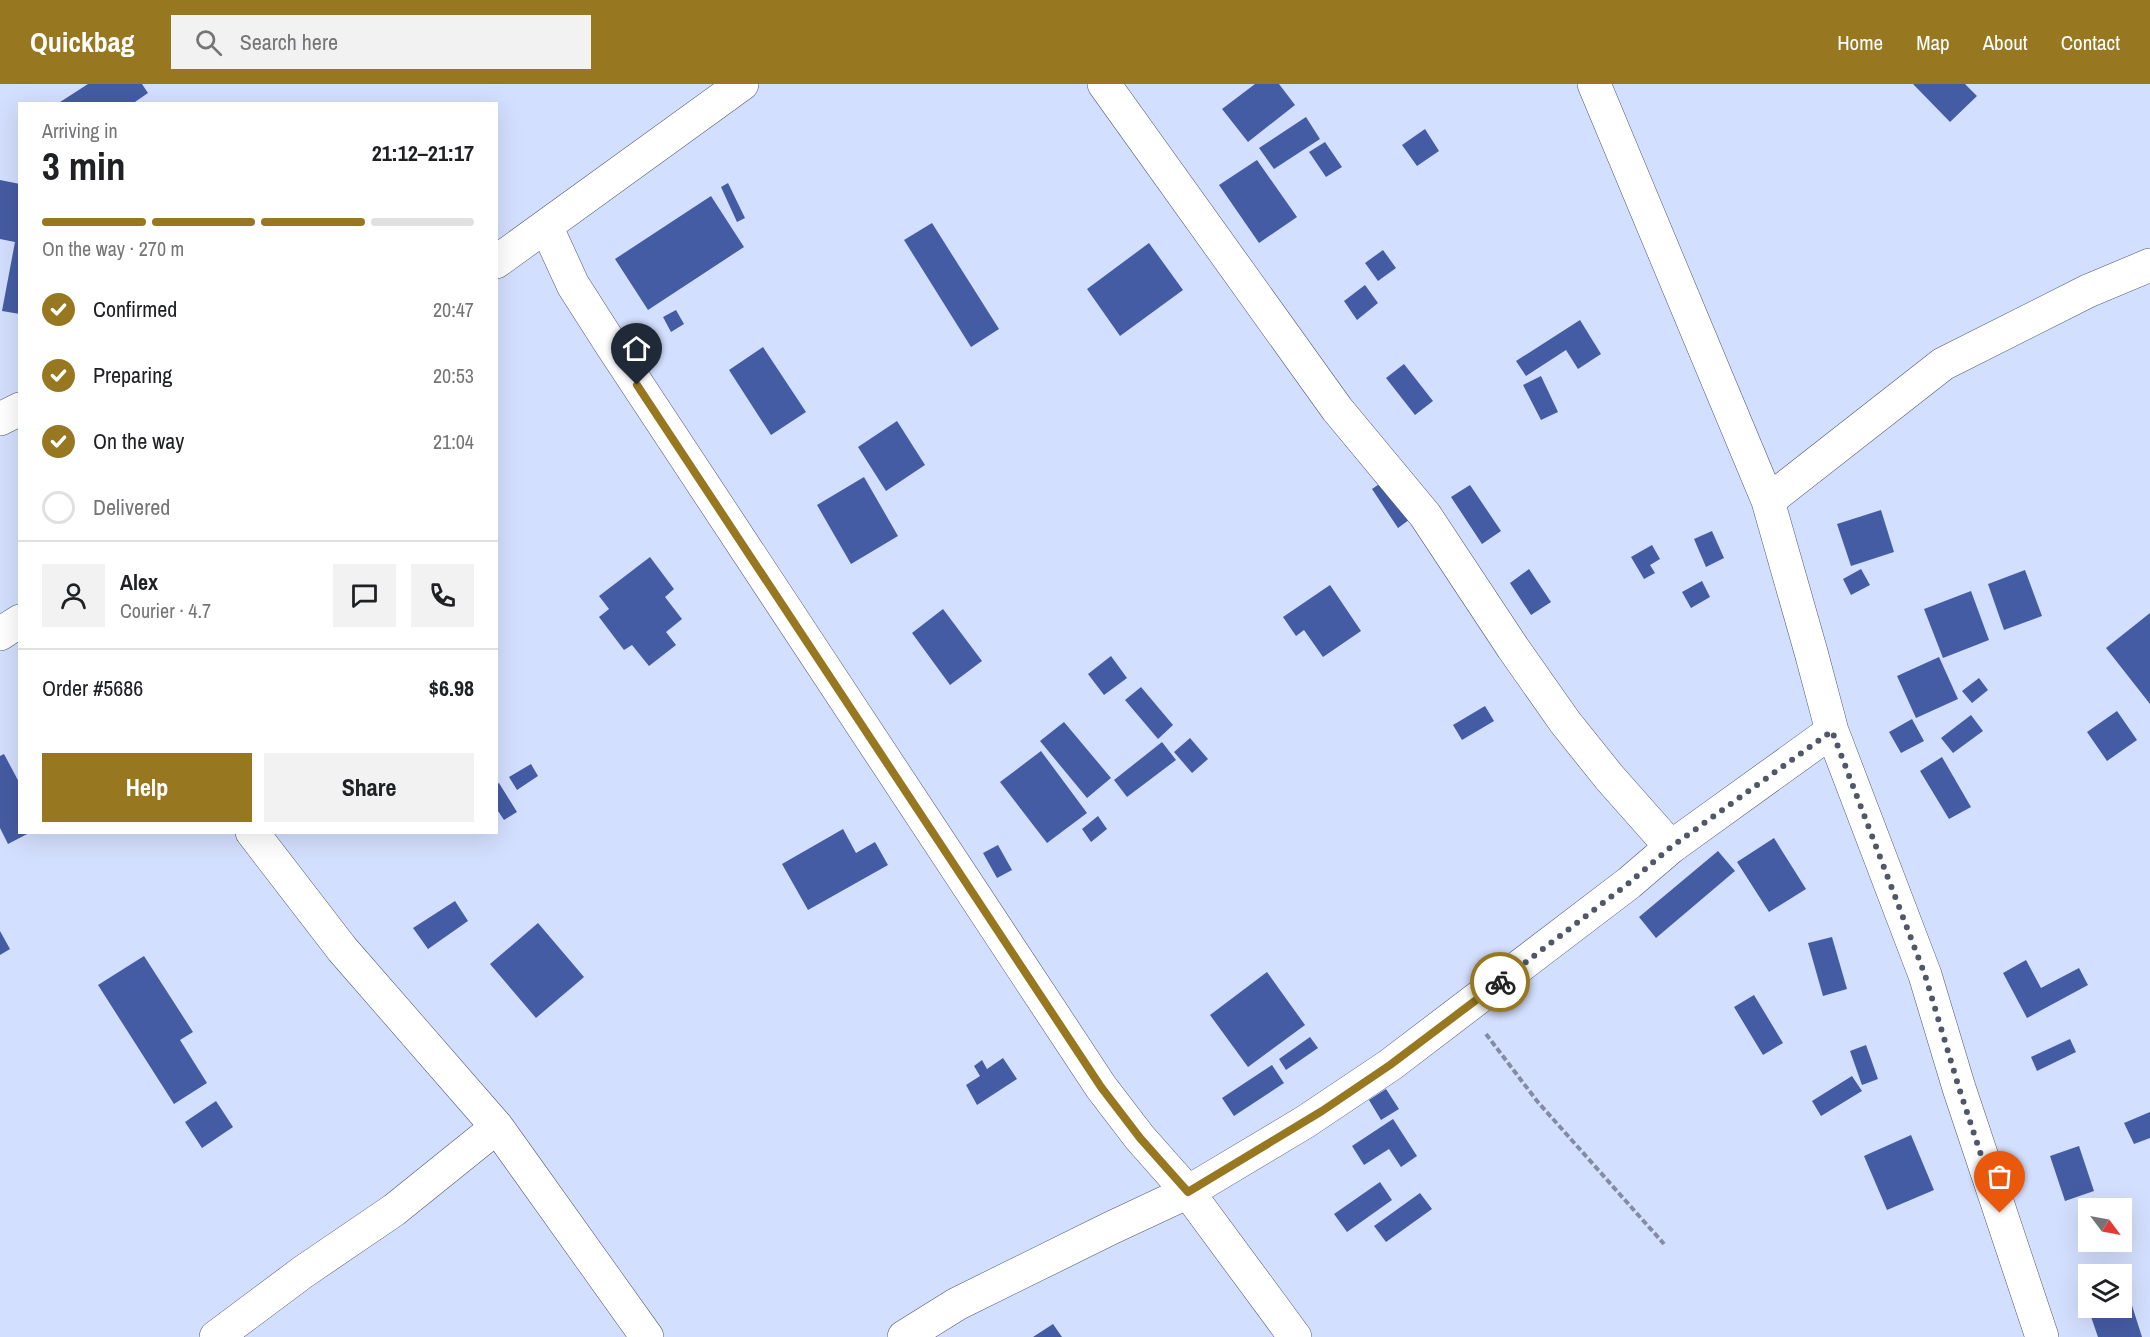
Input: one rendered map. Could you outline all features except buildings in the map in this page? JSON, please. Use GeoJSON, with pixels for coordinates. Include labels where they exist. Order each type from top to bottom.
{"type":"FeatureCollection","features":[{"type":"Feature","properties":{"kind":"street"},"geometry":{"type":"LineString","coordinates":[[498,261],[742,84]]}},
{"type":"Feature","properties":{"kind":"street"},"geometry":{"type":"LineString","coordinates":[[1104,84],[1337,409],[1425,515],[1565,722],[1609,777],[1671,847]]}},
{"type":"Feature","properties":{"kind":"street"},"geometry":{"type":"LineString","coordinates":[[1594,84],[1768,501],[1832,731],[1925,975],[1959,1088],[2042,1337]]}},
{"type":"Feature","properties":{"kind":"street"},"geometry":{"type":"LineString","coordinates":[[546,226],[573,285],[612,346],[1101,1087],[1140,1138],[1188,1192],[1295,1337]]}},
{"type":"Feature","properties":{"kind":"street"},"geometry":{"type":"LineString","coordinates":[[1768,501],[1943,364],[2088,291],[2150,266]]}},
{"type":"Feature","properties":{"kind":"street"},"geometry":{"type":"LineString","coordinates":[[0,419],[18,410]]}},
{"type":"Feature","properties":{"kind":"street"},"geometry":{"type":"LineString","coordinates":[[0,634],[18,622]]}},
{"type":"Feature","properties":{"kind":"street"},"geometry":{"type":"LineString","coordinates":[[904,1337],[957,1304],[1188,1192],[1305,1122],[1390,1065],[1629,883],[1671,847],[1832,731]]}},
{"type":"Feature","properties":{"kind":"street"},"geometry":{"type":"LineString","coordinates":[[254,834],[342,949],[497,1128],[647,1337]]}},
{"type":"Feature","properties":{"kind":"street"},"geometry":{"type":"LineString","coordinates":[[216,1337],[303,1272],[393,1210],[497,1128]]}},
{"type":"Feature","properties":{"kind":"path"},"geometry":{"type":"LineString","coordinates":[[1465,1008],[1537,1101],[1664,1244]]}},
{"type":"Feature","properties":{"kind":"way so far"},"geometry":{"type":"LineString","coordinates":[[1500,982],[1629,883],[1671,847],[1832,731],[1925,975],[2000,1213]]}},
{"type":"Feature","properties":{"kind":"route"},"geometry":{"type":"LineString","coordinates":[[637,385],[1101,1087],[1140,1138],[1188,1192],[1322,1111],[1390,1065],[1500,982]]}}]}
